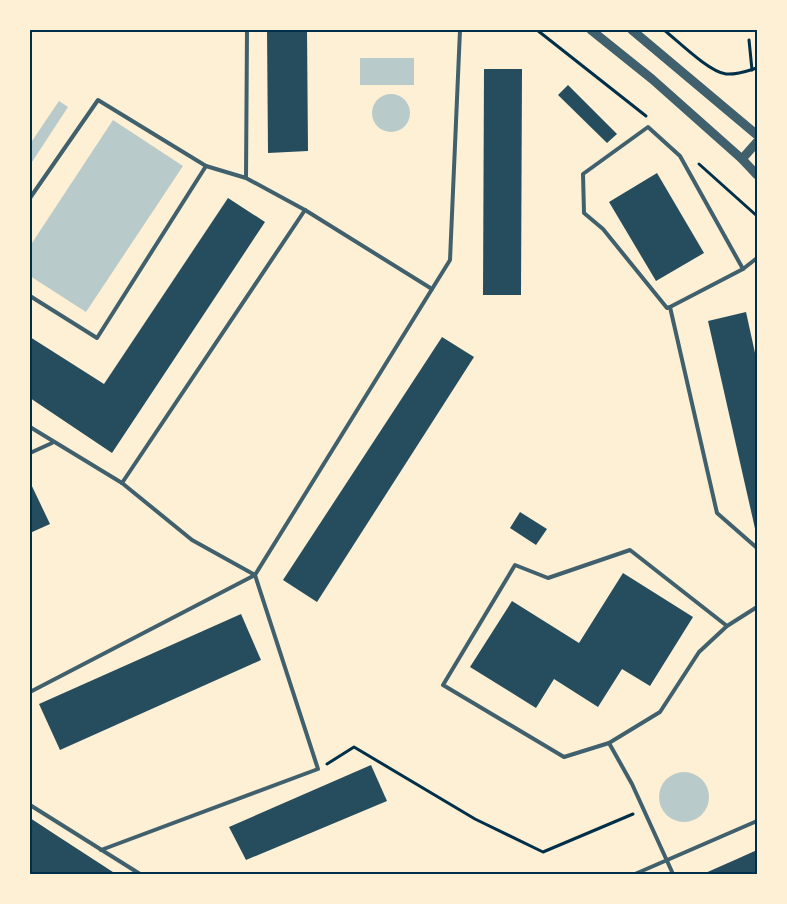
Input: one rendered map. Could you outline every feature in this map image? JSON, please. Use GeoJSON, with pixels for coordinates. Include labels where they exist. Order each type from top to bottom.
{"type":"FeatureCollection","features":[{"type":"Feature","properties":{"kind":"street"},"geometry":{"type":"LineString","coordinates":[[591,30],[652,79],[742,159],[757,175]]}},
{"type":"Feature","properties":{"kind":"street"},"geometry":{"type":"LineString","coordinates":[[632,30],[757,135]]}},
{"type":"Feature","properties":{"kind":"street"},"geometry":{"type":"LineString","coordinates":[[742,159],[757,142]]}},
{"type":"Feature","properties":{"kind":"lane"},"geometry":{"type":"LineString","coordinates":[[246,178],[247,30]]}},
{"type":"Feature","properties":{"kind":"lane"},"geometry":{"type":"LineString","coordinates":[[30,692],[255,575],[450,260],[460,30]]}},
{"type":"Feature","properties":{"kind":"lane"},"geometry":{"type":"LineString","coordinates":[[30,198],[98,100],[206,166],[246,178],[305,210],[432,289]]}},
{"type":"Feature","properties":{"kind":"lane"},"geometry":{"type":"LineString","coordinates":[[743,269],[680,156],[648,127],[583,174],[584,213],[603,229],[666,308],[743,269],[757,258]]}},
{"type":"Feature","properties":{"kind":"lane"},"geometry":{"type":"LineString","coordinates":[[30,296],[97,338],[206,166]]}},
{"type":"Feature","properties":{"kind":"lane"},"geometry":{"type":"LineString","coordinates":[[122,483],[305,210]]}},
{"type":"Feature","properties":{"kind":"lane"},"geometry":{"type":"LineString","coordinates":[[670,307],[717,513],[757,548]]}},
{"type":"Feature","properties":{"kind":"lane"},"geometry":{"type":"LineString","coordinates":[[30,427],[52,443],[122,483],[192,540],[255,575],[318,769],[101,850]]}},
{"type":"Feature","properties":{"kind":"lane"},"geometry":{"type":"LineString","coordinates":[[30,452],[52,443]]}},
{"type":"Feature","properties":{"kind":"lane"},"geometry":{"type":"LineString","coordinates":[[726,626],[630,550],[548,578],[515,565],[443,685],[564,757],[609,743],[660,712],[699,652],[726,626],[757,607]]}},
{"type":"Feature","properties":{"kind":"lane"},"geometry":{"type":"LineString","coordinates":[[609,743],[632,784],[642,810],[673,874]]}},
{"type":"Feature","properties":{"kind":"lane"},"geometry":{"type":"LineString","coordinates":[[30,805],[140,874]]}},
{"type":"Feature","properties":{"kind":"lane"},"geometry":{"type":"LineString","coordinates":[[635,874],[757,821]]}},
{"type":"Feature","properties":{"kind":"path"},"geometry":{"type":"LineString","coordinates":[[536,30],[631,102]]}},
{"type":"Feature","properties":{"kind":"path"},"geometry":{"type":"LineString","coordinates":[[664,30],[706,64],[724,74],[737,74],[757,68]]}},
{"type":"Feature","properties":{"kind":"path"},"geometry":{"type":"LineString","coordinates":[[747,30],[752,70]]}},
{"type":"Feature","properties":{"kind":"path"},"geometry":{"type":"LineString","coordinates":[[318,769],[354,747],[475,819],[543,852],[642,810]]}},
{"type":"Feature","properties":{"kind":"shaded area"},"geometry":{"type":"Polygon","coordinates":[[[360,58],[414,58],[414,85],[360,85],[360,58]]]}},
{"type":"Feature","properties":{"kind":"shaded area"},"geometry":{"type":"Polygon","coordinates":[[[391,94],[405,99],[410,113],[405,127],[391,132],[377,127],[372,113],[377,99],[391,94]]]}},
{"type":"Feature","properties":{"kind":"shaded area"},"geometry":{"type":"Polygon","coordinates":[[[59,101],[68,107],[30,165],[30,144],[59,101]]]}},
{"type":"Feature","properties":{"kind":"shaded area"},"geometry":{"type":"Polygon","coordinates":[[[113,120],[183,166],[86,312],[30,276],[30,246],[113,120]]]}},
{"type":"Feature","properties":{"kind":"shaded area"},"geometry":{"type":"Polygon","coordinates":[[[679,772],[689,772],[702,779],[709,792],[709,802],[702,815],[689,822],[679,822],[670,818],[663,811],[659,802],[659,792],[663,783],[670,776],[679,772]]]}},
{"type":"Feature","properties":{"kind":"building"},"geometry":{"type":"Polygon","coordinates":[[[267,30],[307,30],[308,151],[268,153],[267,30]]]}},
{"type":"Feature","properties":{"kind":"building"},"geometry":{"type":"Polygon","coordinates":[[[484,69],[522,69],[521,295],[483,295],[484,69]]]}},
{"type":"Feature","properties":{"kind":"building"},"geometry":{"type":"Polygon","coordinates":[[[568,85],[617,134],[607,143],[558,95],[568,85]]]}},
{"type":"Feature","properties":{"kind":"building"},"geometry":{"type":"Polygon","coordinates":[[[657,173],[704,253],[656,281],[609,202],[657,173]]]}},
{"type":"Feature","properties":{"kind":"building"},"geometry":{"type":"Polygon","coordinates":[[[228,198],[265,222],[112,453],[30,398],[30,337],[104,384],[228,198]]]}},
{"type":"Feature","properties":{"kind":"building"},"geometry":{"type":"Polygon","coordinates":[[[746,312],[757,362],[756,533],[708,321],[746,312]]]}},
{"type":"Feature","properties":{"kind":"building"},"geometry":{"type":"Polygon","coordinates":[[[442,337],[474,357],[317,602],[283,580],[442,337]]]}},
{"type":"Feature","properties":{"kind":"building"},"geometry":{"type":"Polygon","coordinates":[[[30,482],[50,524],[30,533],[30,482]]]}},
{"type":"Feature","properties":{"kind":"building"},"geometry":{"type":"Polygon","coordinates":[[[520,512],[547,529],[536,545],[510,528],[520,512]]]}},
{"type":"Feature","properties":{"kind":"building"},"geometry":{"type":"Polygon","coordinates":[[[623,573],[693,617],[650,686],[622,669],[598,707],[554,679],[536,708],[470,667],[512,601],[579,643],[623,573]]]}},
{"type":"Feature","properties":{"kind":"building"},"geometry":{"type":"Polygon","coordinates":[[[241,614],[261,660],[60,750],[39,704],[241,614]]]}},
{"type":"Feature","properties":{"kind":"building"},"geometry":{"type":"Polygon","coordinates":[[[371,765],[387,801],[246,860],[229,827],[371,765]]]}},
{"type":"Feature","properties":{"kind":"building"},"geometry":{"type":"Polygon","coordinates":[[[30,818],[116,874],[33,874],[30,872],[30,818]]]}},
{"type":"Feature","properties":{"kind":"building"},"geometry":{"type":"Polygon","coordinates":[[[757,850],[757,874],[703,874],[737,859],[757,850]]]}}]}
